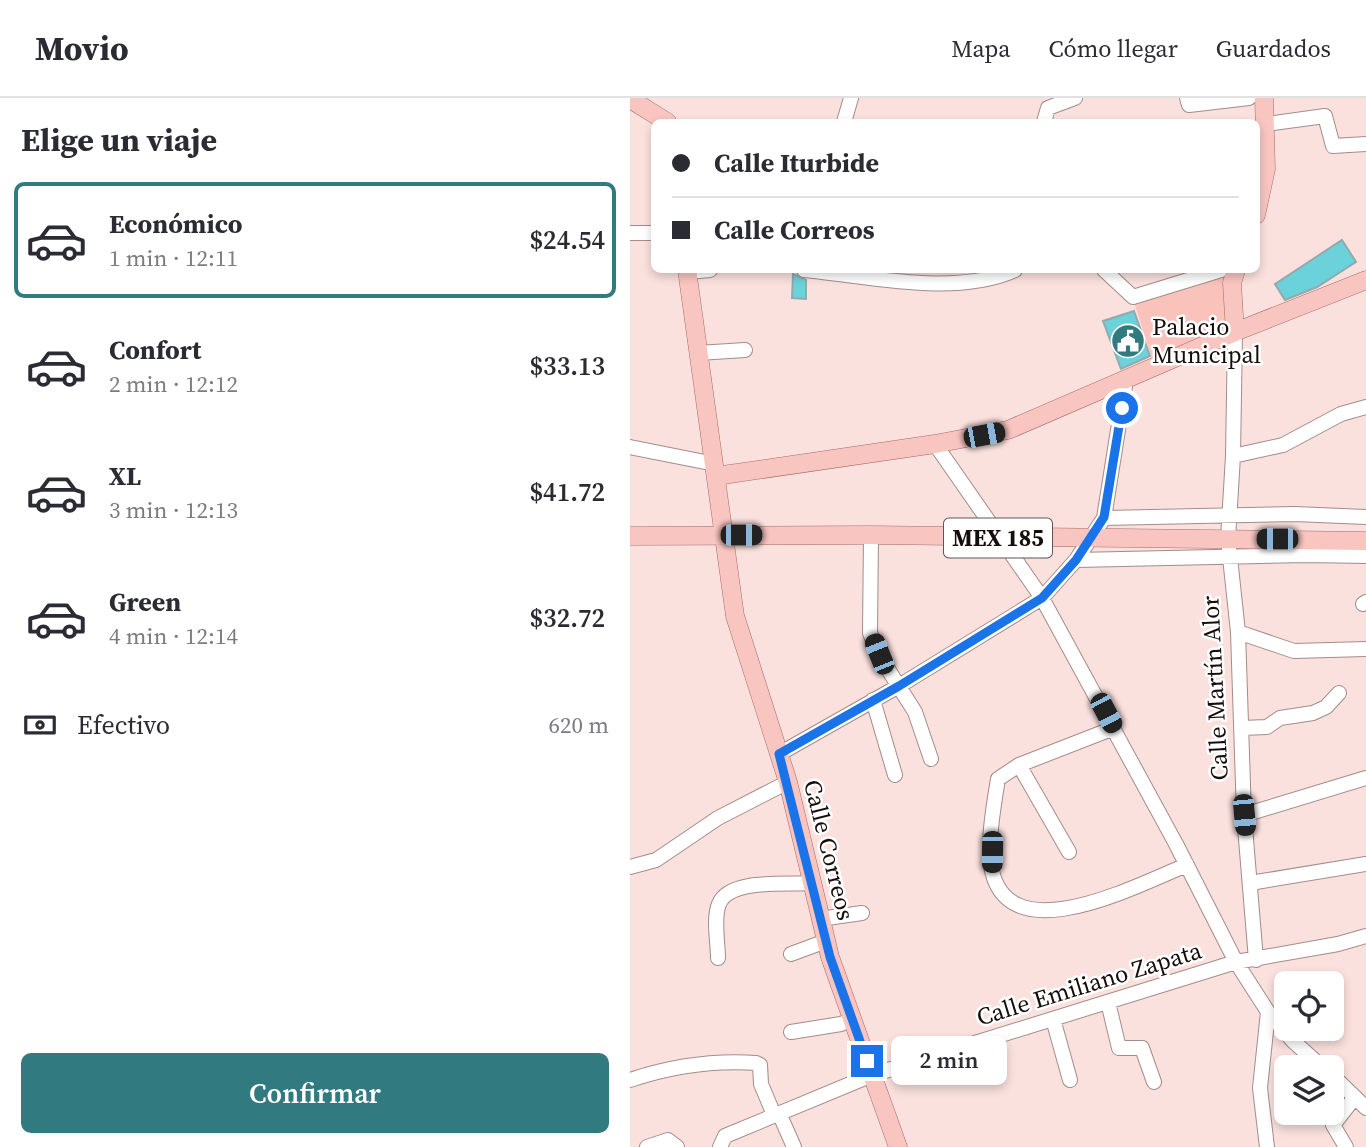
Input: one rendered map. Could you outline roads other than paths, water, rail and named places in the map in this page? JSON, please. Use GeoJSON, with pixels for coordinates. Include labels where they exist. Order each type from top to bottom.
{"type":"FeatureCollection","features":[{"type":"Feature","properties":{"kind":"main road"},"geometry":{"type":"LineString","coordinates":[[1260,197],[1266,169],[1264,98]]}},
{"type":"Feature","properties":{"kind":"main road"},"geometry":{"type":"LineString","coordinates":[[630,99],[662,119]]}},
{"type":"Feature","properties":{"kind":"main road","name":"Calle Correos"},"geometry":{"type":"LineString","coordinates":[[688,273],[735,616],[788,782],[826,940],[898,1147]]}},
{"type":"Feature","properties":{"kind":"main road"},"geometry":{"type":"LineString","coordinates":[[1235,273],[1232,283],[1235,332]]}},
{"type":"Feature","properties":{"kind":"main road"},"geometry":{"type":"LineString","coordinates":[[715,470],[935,444],[1008,430],[1235,332],[1366,280]]}},
{"type":"Feature","properties":{"kind":"main road","name":"MEX 185"},"geometry":{"type":"LineString","coordinates":[[630,536],[871,535],[1366,541]]}},
{"type":"Feature","properties":{"kind":"street"},"geometry":{"type":"LineString","coordinates":[[845,119],[851,98]]}},
{"type":"Feature","properties":{"kind":"street"},"geometry":{"type":"LineString","coordinates":[[1045,119],[1048,108],[1075,98]]}},
{"type":"Feature","properties":{"kind":"street"},"geometry":{"type":"LineString","coordinates":[[1188,98],[1189,105],[1249,98]]}},
{"type":"Feature","properties":{"kind":"street"},"geometry":{"type":"LineString","coordinates":[[1266,124],[1325,116],[1333,146],[1366,144]]}},
{"type":"Feature","properties":{"kind":"street"},"geometry":{"type":"LineString","coordinates":[[630,233],[651,233]]}},
{"type":"Feature","properties":{"kind":"street"},"geometry":{"type":"LineString","coordinates":[[833,273],[931,283],[979,282],[1006,273]]}},
{"type":"Feature","properties":{"kind":"street"},"geometry":{"type":"LineString","coordinates":[[1107,273],[1133,298],[1212,273]]}},
{"type":"Feature","properties":{"kind":"street","name":"Calle Martín Alor"},"geometry":{"type":"LineString","coordinates":[[1235,332],[1233,456],[1228,539],[1238,632],[1244,815],[1256,960]]}},
{"type":"Feature","properties":{"kind":"street"},"geometry":{"type":"LineString","coordinates":[[698,354],[746,350]]}},
{"type":"Feature","properties":{"kind":"street"},"geometry":{"type":"LineString","coordinates":[[779,754],[899,686],[1042,598],[1093,538],[1104,517],[1126,380]]}},
{"type":"Feature","properties":{"kind":"street"},"geometry":{"type":"LineString","coordinates":[[1233,456],[1283,445],[1341,414],[1366,407]]}},
{"type":"Feature","properties":{"kind":"street"},"geometry":{"type":"LineString","coordinates":[[935,444],[1042,598],[1237,962],[1268,1012],[1309,1055]]}},
{"type":"Feature","properties":{"kind":"street"},"geometry":{"type":"LineString","coordinates":[[630,447],[715,470]]}},
{"type":"Feature","properties":{"kind":"street"},"geometry":{"type":"LineString","coordinates":[[1104,517],[1366,517]]}},
{"type":"Feature","properties":{"kind":"street"},"geometry":{"type":"LineString","coordinates":[[871,535],[870,633],[879,654],[920,723],[930,759]]}},
{"type":"Feature","properties":{"kind":"street"},"geometry":{"type":"LineString","coordinates":[[1076,560],[1366,556]]}},
{"type":"Feature","properties":{"kind":"street"},"geometry":{"type":"LineString","coordinates":[[1238,632],[1294,651],[1366,649]]}},
{"type":"Feature","properties":{"kind":"street"},"geometry":{"type":"LineString","coordinates":[[1241,728],[1267,727],[1280,718],[1313,713],[1326,707],[1339,694]]}},
{"type":"Feature","properties":{"kind":"street"},"geometry":{"type":"LineString","coordinates":[[873,701],[894,775]]}},
{"type":"Feature","properties":{"kind":"street"},"geometry":{"type":"LineString","coordinates":[[1114,728],[1019,765],[998,779],[992,813],[991,871],[1002,893],[1020,906],[1048,910],[1090,905],[1187,865]]}},
{"type":"Feature","properties":{"kind":"street"},"geometry":{"type":"LineString","coordinates":[[1019,765],[1069,852]]}},
{"type":"Feature","properties":{"kind":"street"},"geometry":{"type":"LineString","coordinates":[[1244,815],[1366,778]]}},
{"type":"Feature","properties":{"kind":"street"},"geometry":{"type":"LineString","coordinates":[[630,867],[656,860],[718,818],[788,782]]}},
{"type":"Feature","properties":{"kind":"street"},"geometry":{"type":"LineString","coordinates":[[1250,883],[1366,864]]}},
{"type":"Feature","properties":{"kind":"street"},"geometry":{"type":"LineString","coordinates":[[718,958],[718,905],[726,896],[733,891],[757,884],[811,883]]}},
{"type":"Feature","properties":{"kind":"street"},"geometry":{"type":"LineString","coordinates":[[820,919],[862,913]]}},
{"type":"Feature","properties":{"kind":"street","name":"Calle Emiliano Zapata"},"geometry":{"type":"LineString","coordinates":[[720,1147],[724,1136],[872,1075],[1237,962],[1366,936]]}},
{"type":"Feature","properties":{"kind":"street"},"geometry":{"type":"LineString","coordinates":[[791,954],[826,940]]}},
{"type":"Feature","properties":{"kind":"street"},"geometry":{"type":"LineString","coordinates":[[1108,1002],[1119,1048],[1142,1048],[1154,1082]]}},
{"type":"Feature","properties":{"kind":"street"},"geometry":{"type":"LineString","coordinates":[[1268,1012],[1260,1088],[1268,1147]]}},
{"type":"Feature","properties":{"kind":"street"},"geometry":{"type":"LineString","coordinates":[[791,1032],[841,1024],[852,1019]]}},
{"type":"Feature","properties":{"kind":"street"},"geometry":{"type":"LineString","coordinates":[[1053,1019],[1070,1080]]}},
{"type":"Feature","properties":{"kind":"street"},"geometry":{"type":"LineString","coordinates":[[630,1080],[680,1065],[722,1061],[756,1063],[760,1065],[761,1084],[794,1147]]}},
{"type":"Feature","properties":{"kind":"street"},"geometry":{"type":"LineString","coordinates":[[1344,1086],[1366,1108]]}},
{"type":"Feature","properties":{"kind":"street"},"geometry":{"type":"LineString","coordinates":[[1346,1147],[1333,1125],[1355,1097]]}},
{"type":"Feature","properties":{"kind":"street"},"geometry":{"type":"LineString","coordinates":[[647,1147],[668,1140],[677,1147]]}},
{"type":"Feature","properties":{"kind":"place","name":"Palacio Municipal"},"geometry":{"type":"Point","coordinates":[1128,341]}}]}
